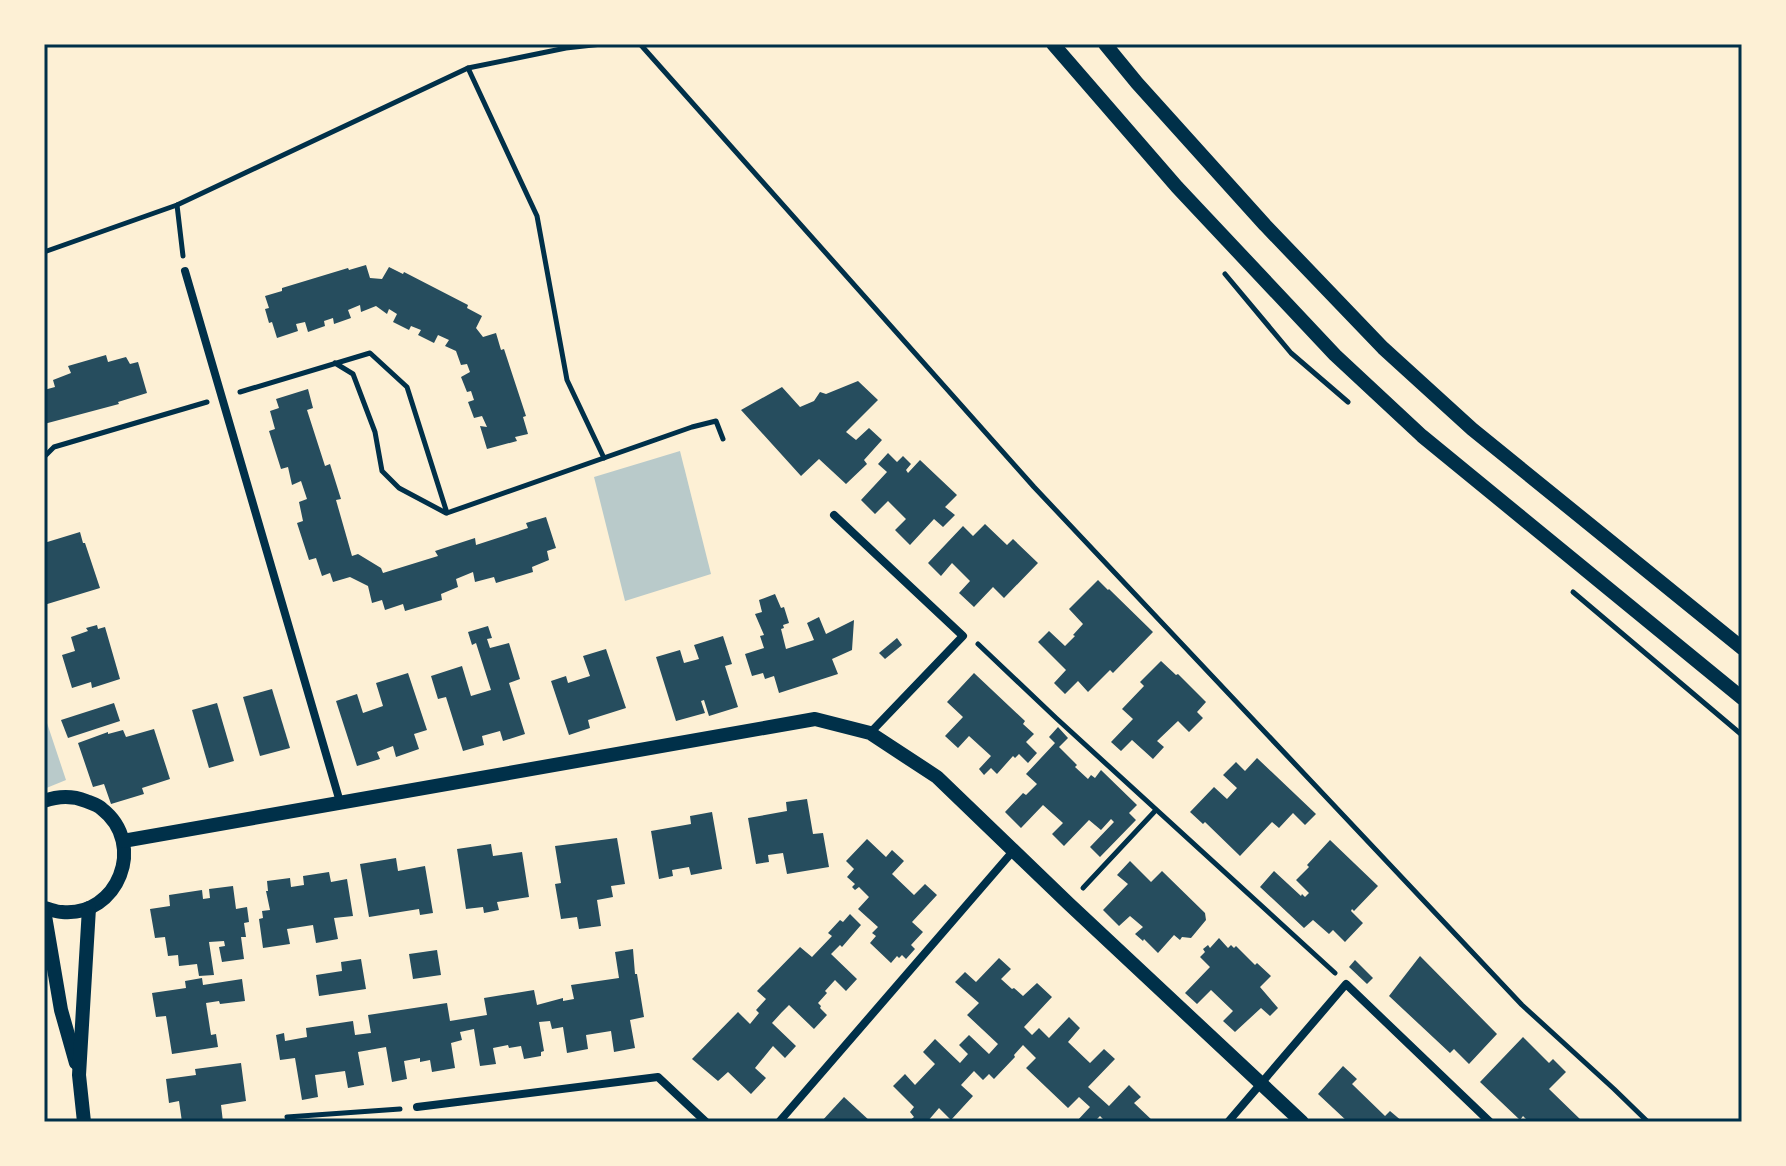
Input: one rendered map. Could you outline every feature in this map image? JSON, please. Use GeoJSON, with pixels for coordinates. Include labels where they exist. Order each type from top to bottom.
{"type":"FeatureCollection","features":[{"type":"Feature","properties":{"kind":"street"},"geometry":{"type":"LineString","coordinates":[[1053,44],[1177,187],[1335,355],[1422,436],[1742,698]]}},
{"type":"Feature","properties":{"kind":"street"},"geometry":{"type":"LineString","coordinates":[[1105,44],[1255,214],[1383,348],[1472,429],[1742,648]]}},
{"type":"Feature","properties":{"kind":"street"},"geometry":{"type":"LineString","coordinates":[[185,271],[340,802]]}},
{"type":"Feature","properties":{"kind":"street"},"geometry":{"type":"LineString","coordinates":[[834,515],[963,636],[870,733]]}},
{"type":"Feature","properties":{"kind":"street"},"geometry":{"type":"LineString","coordinates":[[123,841],[815,719],[870,733],[937,777],[1302,1122]]}},
{"type":"Feature","properties":{"kind":"street"},"geometry":{"type":"LineString","coordinates":[[44,801],[54,797],[75,797],[101,808],[115,822],[123,841],[125,862],[119,881],[106,897],[89,908],[64,913],[44,909],[61,1010],[79,1075],[84,1122]]}},
{"type":"Feature","properties":{"kind":"street"},"geometry":{"type":"LineString","coordinates":[[779,1122],[1014,850]]}},
{"type":"Feature","properties":{"kind":"street"},"geometry":{"type":"LineString","coordinates":[[79,1075],[89,908]]}},
{"type":"Feature","properties":{"kind":"street"},"geometry":{"type":"LineString","coordinates":[[1228,1122],[1346,984],[1490,1122]]}},
{"type":"Feature","properties":{"kind":"street"},"geometry":{"type":"LineString","coordinates":[[417,1107],[658,1077],[706,1122]]}},
{"type":"Feature","properties":{"kind":"path"},"geometry":{"type":"LineString","coordinates":[[44,252],[177,205],[468,68],[566,48],[602,44]]}},
{"type":"Feature","properties":{"kind":"path"},"geometry":{"type":"LineString","coordinates":[[640,44],[1034,487],[1522,1005],[1648,1122]]}},
{"type":"Feature","properties":{"kind":"path"},"geometry":{"type":"LineString","coordinates":[[468,68],[537,216],[567,380],[604,458]]}},
{"type":"Feature","properties":{"kind":"path"},"geometry":{"type":"LineString","coordinates":[[177,205],[185,271]]}},
{"type":"Feature","properties":{"kind":"path"},"geometry":{"type":"LineString","coordinates":[[44,457],[54,447],[370,353],[407,387],[447,513]]}},
{"type":"Feature","properties":{"kind":"path"},"geometry":{"type":"LineString","coordinates":[[335,363],[353,374],[375,432],[382,471],[399,488],[447,513],[692,427],[716,421],[723,439]]}},
{"type":"Feature","properties":{"kind":"path"},"geometry":{"type":"LineString","coordinates":[[963,636],[976,642],[1346,984]]}},
{"type":"Feature","properties":{"kind":"path"},"geometry":{"type":"LineString","coordinates":[[1069,904],[1156,810]]}},
{"type":"Feature","properties":{"kind":"path"},"geometry":{"type":"LineString","coordinates":[[287,1117],[417,1107]]}},
{"type":"Feature","properties":{"kind":"shaded area"},"geometry":{"type":"Polygon","coordinates":[[[680,451],[711,574],[625,601],[594,477],[680,451]]]}},
{"type":"Feature","properties":{"kind":"shaded area"},"geometry":{"type":"Polygon","coordinates":[[[44,714],[66,780],[44,789],[44,714]]]}},
{"type":"Feature","properties":{"kind":"building"},"geometry":{"type":"Polygon","coordinates":[[[366,265],[370,278],[382,279],[389,267],[404,272],[468,305],[467,308],[482,316],[476,328],[483,337],[496,333],[501,350],[504,349],[526,416],[523,417],[528,434],[515,437],[517,441],[487,449],[480,426],[487,427],[482,416],[474,418],[468,402],[474,400],[461,377],[470,372],[467,364],[461,365],[456,351],[445,346],[449,340],[438,335],[434,343],[418,335],[421,330],[411,326],[409,330],[393,322],[397,314],[389,309],[387,314],[376,306],[361,312],[360,305],[348,310],[351,318],[334,324],[333,318],[324,321],[325,326],[308,332],[305,322],[296,324],[298,331],[277,338],[265,309],[269,308],[265,296],[282,291],[282,288],[366,265]]]}},
{"type":"Feature","properties":{"kind":"building"},"geometry":{"type":"Polygon","coordinates":[[[106,355],[108,362],[126,357],[130,364],[138,362],[147,393],[119,404],[44,424],[44,390],[55,387],[53,380],[71,373],[68,366],[106,355]]]}},
{"type":"Feature","properties":{"kind":"building"},"geometry":{"type":"Polygon","coordinates":[[[858,381],[878,400],[846,432],[856,440],[869,428],[882,440],[864,460],[867,464],[846,484],[819,459],[801,476],[741,410],[782,387],[800,407],[814,401],[820,392],[826,394],[858,381]]]}},
{"type":"Feature","properties":{"kind":"building"},"geometry":{"type":"Polygon","coordinates":[[[308,389],[313,408],[307,410],[325,466],[330,464],[341,499],[336,500],[352,556],[358,554],[381,568],[383,573],[438,556],[435,551],[475,538],[476,545],[528,528],[526,523],[546,517],[556,548],[547,551],[549,560],[532,567],[533,572],[496,583],[494,577],[475,582],[473,572],[456,579],[458,587],[441,594],[442,600],[405,611],[403,604],[385,610],[382,600],[372,603],[368,586],[350,577],[333,582],[330,573],[322,576],[316,558],[309,560],[297,523],[303,521],[299,502],[307,499],[301,481],[292,485],[288,467],[281,469],[269,431],[275,429],[270,411],[279,408],[276,399],[308,389]]]}},
{"type":"Feature","properties":{"kind":"building"},"geometry":{"type":"Polygon","coordinates":[[[888,453],[897,462],[903,456],[911,464],[906,470],[908,473],[920,460],[957,495],[945,507],[955,515],[943,527],[934,519],[910,545],[895,530],[906,519],[888,501],[875,514],[861,500],[887,472],[878,464],[888,453]]]}},
{"type":"Feature","properties":{"kind":"building"},"geometry":{"type":"Polygon","coordinates":[[[985,524],[1007,545],[1013,539],[1038,563],[1004,598],[993,587],[974,607],[959,593],[970,581],[952,563],[941,576],[928,563],[963,526],[973,536],[985,524]]]}},
{"type":"Feature","properties":{"kind":"building"},"geometry":{"type":"Polygon","coordinates":[[[80,532],[100,588],[44,605],[44,543],[80,532]]]}},
{"type":"Feature","properties":{"kind":"building"},"geometry":{"type":"Polygon","coordinates":[[[1098,580],[1153,632],[1113,673],[1110,670],[1088,692],[1078,681],[1065,694],[1054,683],[1066,670],[1038,642],[1049,631],[1065,646],[1075,636],[1083,624],[1069,609],[1098,580]]]}},
{"type":"Feature","properties":{"kind":"building"},"geometry":{"type":"Polygon","coordinates":[[[775,594],[781,608],[784,607],[789,623],[781,629],[786,649],[814,640],[807,623],[819,617],[826,634],[854,620],[852,650],[832,659],[838,674],[779,693],[774,676],[765,679],[763,673],[752,676],[745,654],[764,648],[760,636],[764,635],[755,614],[762,612],[759,600],[775,594]]]}},
{"type":"Feature","properties":{"kind":"building"},"geometry":{"type":"Polygon","coordinates":[[[97,625],[98,629],[105,627],[120,679],[92,688],[91,682],[72,688],[62,655],[75,651],[71,637],[97,625]]]}},
{"type":"Feature","properties":{"kind":"building"},"geometry":{"type":"Polygon","coordinates":[[[488,626],[492,638],[487,639],[490,648],[509,643],[520,679],[509,683],[525,734],[503,741],[500,731],[482,736],[484,745],[463,751],[446,697],[438,699],[431,676],[462,666],[471,696],[491,690],[476,643],[472,645],[468,632],[488,626]]]}},
{"type":"Feature","properties":{"kind":"building"},"geometry":{"type":"Polygon","coordinates":[[[723,636],[732,664],[725,666],[738,707],[709,716],[704,700],[701,701],[705,713],[676,721],[656,657],[680,650],[684,663],[699,659],[694,645],[723,636]]]}},
{"type":"Feature","properties":{"kind":"building"},"geometry":{"type":"Polygon","coordinates":[[[897,638],[902,645],[885,659],[879,653],[897,638]]]}},
{"type":"Feature","properties":{"kind":"building"},"geometry":{"type":"Polygon","coordinates":[[[606,649],[626,708],[588,720],[590,728],[569,735],[551,681],[566,676],[568,683],[590,676],[583,656],[606,649]]]}},
{"type":"Feature","properties":{"kind":"building"},"geometry":{"type":"Polygon","coordinates":[[[1161,661],[1206,702],[1197,712],[1203,718],[1189,732],[1178,721],[1157,741],[1164,747],[1153,759],[1132,740],[1121,751],[1111,742],[1133,719],[1122,709],[1144,686],[1140,682],[1161,661]]]}},
{"type":"Feature","properties":{"kind":"building"},"geometry":{"type":"Polygon","coordinates":[[[408,673],[427,730],[414,734],[419,749],[396,757],[393,746],[377,752],[380,759],[357,766],[336,701],[357,694],[363,713],[383,706],[376,683],[408,673]]]}},
{"type":"Feature","properties":{"kind":"building"},"geometry":{"type":"Polygon","coordinates":[[[974,673],[1025,721],[1023,724],[1034,734],[1026,742],[1037,753],[1028,763],[1019,754],[1015,758],[1013,756],[997,774],[991,768],[984,775],[979,769],[991,756],[969,736],[958,748],[945,736],[963,717],[947,702],[974,673]]]}},
{"type":"Feature","properties":{"kind":"building"},"geometry":{"type":"Polygon","coordinates":[[[272,689],[290,748],[260,756],[243,697],[272,689]]]}},
{"type":"Feature","properties":{"kind":"building"},"geometry":{"type":"Polygon","coordinates":[[[114,703],[120,721],[68,738],[61,720],[114,703]]]}},
{"type":"Feature","properties":{"kind":"building"},"geometry":{"type":"Polygon","coordinates":[[[217,703],[234,761],[209,768],[192,710],[217,703]]]}},
{"type":"Feature","properties":{"kind":"building"},"geometry":{"type":"Polygon","coordinates":[[[1058,727],[1068,738],[1059,747],[1077,765],[1075,767],[1088,779],[1091,775],[1095,778],[1101,770],[1137,805],[1129,813],[1136,820],[1100,857],[1090,847],[1114,822],[1111,819],[1101,830],[1089,820],[1064,846],[1052,834],[1063,823],[1043,805],[1021,828],[1005,812],[1023,793],[1026,795],[1037,784],[1026,774],[1055,743],[1049,737],[1058,727]]]}},
{"type":"Feature","properties":{"kind":"building"},"geometry":{"type":"Polygon","coordinates":[[[154,729],[170,779],[142,788],[144,794],[111,804],[104,784],[93,787],[78,743],[108,732],[123,730],[126,737],[154,729]]]}},
{"type":"Feature","properties":{"kind":"building"},"geometry":{"type":"Polygon","coordinates":[[[1257,758],[1316,814],[1305,825],[1293,813],[1279,828],[1272,822],[1240,856],[1205,822],[1203,824],[1190,812],[1214,787],[1227,799],[1237,788],[1223,775],[1236,762],[1245,771],[1257,758]]]}},
{"type":"Feature","properties":{"kind":"building"},"geometry":{"type":"Polygon","coordinates":[[[807,799],[813,834],[823,833],[829,867],[787,874],[783,853],[768,855],[769,862],[756,864],[748,818],[787,811],[786,802],[807,799]]]}},
{"type":"Feature","properties":{"kind":"building"},"geometry":{"type":"Polygon","coordinates":[[[712,812],[722,869],[691,875],[689,867],[672,870],[673,876],[659,879],[651,831],[691,824],[690,816],[712,812]]]}},
{"type":"Feature","properties":{"kind":"building"},"geometry":{"type":"Polygon","coordinates":[[[617,838],[625,884],[611,886],[613,897],[597,900],[601,926],[579,929],[577,917],[561,919],[555,884],[561,883],[555,846],[617,838]]]}},
{"type":"Feature","properties":{"kind":"building"},"geometry":{"type":"Polygon","coordinates":[[[867,839],[886,857],[892,850],[904,861],[892,874],[914,895],[925,884],[937,895],[912,922],[923,932],[911,945],[915,949],[906,959],[902,955],[897,956],[891,963],[870,943],[876,936],[872,933],[878,927],[858,909],[869,897],[859,887],[855,890],[852,887],[855,884],[847,877],[854,869],[846,861],[867,839]]]}},
{"type":"Feature","properties":{"kind":"building"},"geometry":{"type":"Polygon","coordinates":[[[1330,840],[1378,886],[1354,911],[1352,909],[1363,923],[1345,942],[1333,930],[1329,934],[1313,920],[1304,928],[1260,887],[1274,871],[1305,897],[1309,893],[1296,880],[1330,840]]]}},
{"type":"Feature","properties":{"kind":"building"},"geometry":{"type":"Polygon","coordinates":[[[491,844],[493,856],[522,852],[529,897],[497,902],[499,910],[484,913],[483,907],[466,909],[457,849],[491,844]]]}},
{"type":"Feature","properties":{"kind":"building"},"geometry":{"type":"Polygon","coordinates":[[[396,858],[398,871],[425,866],[433,913],[420,915],[419,909],[369,917],[360,864],[396,858]]]}},
{"type":"Feature","properties":{"kind":"building"},"geometry":{"type":"Polygon","coordinates":[[[1130,861],[1151,882],[1162,871],[1205,913],[1206,920],[1191,938],[1182,937],[1180,940],[1174,935],[1158,953],[1135,934],[1143,927],[1130,916],[1119,926],[1103,910],[1128,884],[1117,875],[1130,861]]]}},
{"type":"Feature","properties":{"kind":"building"},"geometry":{"type":"Polygon","coordinates":[[[329,872],[331,882],[347,879],[353,916],[334,918],[338,939],[316,943],[313,925],[287,929],[290,944],[263,948],[259,919],[263,918],[262,911],[270,910],[267,881],[290,878],[291,887],[304,885],[303,876],[329,872]]]}},
{"type":"Feature","properties":{"kind":"building"},"geometry":{"type":"Polygon","coordinates":[[[233,886],[236,909],[247,907],[249,922],[244,923],[246,937],[241,937],[244,959],[222,962],[219,947],[225,946],[224,941],[209,942],[214,975],[199,976],[197,964],[179,966],[178,955],[168,956],[165,937],[155,938],[150,909],[170,906],[169,895],[202,890],[203,899],[210,898],[209,889],[233,886]]]}},
{"type":"Feature","properties":{"kind":"building"},"geometry":{"type":"Polygon","coordinates":[[[850,914],[861,925],[842,947],[840,945],[831,954],[857,979],[846,991],[835,980],[825,991],[827,993],[818,1003],[827,1015],[814,1029],[789,1005],[782,1012],[772,1023],[796,1046],[785,1058],[773,1046],[755,1068],[766,1078],[751,1094],[728,1072],[718,1081],[692,1059],[738,1012],[750,1024],[759,1013],[756,1010],[766,999],[757,991],[800,947],[812,957],[832,936],[828,933],[850,914]]]}},
{"type":"Feature","properties":{"kind":"building"},"geometry":{"type":"Polygon","coordinates":[[[1219,938],[1228,948],[1236,946],[1271,976],[1260,987],[1278,1008],[1270,1016],[1261,1008],[1235,1032],[1223,1021],[1233,1011],[1211,990],[1197,1004],[1185,993],[1210,967],[1200,957],[1205,952],[1203,949],[1208,945],[1210,948],[1219,938]]]}},
{"type":"Feature","properties":{"kind":"building"},"geometry":{"type":"Polygon","coordinates":[[[633,949],[644,1017],[630,1020],[635,1048],[614,1052],[611,1031],[586,1035],[588,1049],[567,1053],[563,1027],[552,1029],[550,1021],[539,1022],[544,1051],[541,1056],[524,1059],[521,1046],[509,1048],[508,1045],[493,1048],[496,1064],[480,1066],[474,1029],[460,1032],[462,1040],[451,1043],[455,1068],[432,1072],[430,1060],[404,1061],[407,1079],[392,1082],[386,1047],[358,1052],[364,1085],[348,1088],[345,1071],[315,1075],[318,1097],[302,1100],[295,1058],[280,1060],[276,1035],[284,1033],[285,1041],[307,1037],[306,1028],[353,1021],[355,1035],[371,1033],[368,1015],[447,1003],[450,1021],[487,1015],[484,998],[534,990],[537,1005],[563,998],[563,1001],[574,999],[571,985],[619,978],[615,952],[633,949]]]}},
{"type":"Feature","properties":{"kind":"building"},"geometry":{"type":"Polygon","coordinates":[[[437,950],[441,975],[413,979],[409,954],[437,950]]]}},
{"type":"Feature","properties":{"kind":"building"},"geometry":{"type":"Polygon","coordinates":[[[1420,956],[1497,1034],[1469,1064],[1454,1049],[1450,1053],[1389,996],[1420,956]]]}},
{"type":"Feature","properties":{"kind":"building"},"geometry":{"type":"Polygon","coordinates":[[[999,958],[1011,969],[1001,979],[1012,989],[1023,996],[1037,983],[1052,997],[1024,1027],[1032,1035],[1039,1028],[1049,1038],[1069,1017],[1080,1028],[1068,1042],[1090,1063],[1104,1049],[1115,1059],[1088,1087],[1109,1106],[1129,1085],[1141,1097],[1134,1103],[1154,1122],[1106,1122],[1100,1116],[1094,1122],[1076,1122],[1090,1107],[1079,1097],[1068,1108],[1026,1068],[1036,1058],[1023,1045],[994,1079],[989,1074],[983,1080],[974,1071],[961,1085],[973,1096],[951,1120],[939,1108],[927,1122],[908,1122],[914,1117],[910,1112],[914,1107],[893,1086],[905,1074],[915,1085],[935,1064],[923,1052],[935,1039],[960,1063],[968,1054],[959,1045],[969,1035],[989,1054],[998,1044],[967,1015],[979,1003],[955,982],[965,972],[976,982],[999,958]]]}},
{"type":"Feature","properties":{"kind":"building"},"geometry":{"type":"Polygon","coordinates":[[[361,959],[366,989],[319,996],[316,975],[342,971],[341,962],[361,959]]]}},
{"type":"Feature","properties":{"kind":"building"},"geometry":{"type":"Polygon","coordinates":[[[1355,960],[1373,978],[1367,984],[1349,967],[1355,960]]]}},
{"type":"Feature","properties":{"kind":"building"},"geometry":{"type":"Polygon","coordinates":[[[202,978],[203,985],[242,979],[245,1001],[206,1003],[211,1035],[216,1034],[218,1047],[172,1054],[166,1016],[156,1017],[152,993],[186,988],[185,981],[202,978]]]}},
{"type":"Feature","properties":{"kind":"building"},"geometry":{"type":"Polygon","coordinates":[[[1523,1037],[1549,1063],[1553,1059],[1566,1072],[1549,1089],[1583,1122],[1529,1122],[1523,1116],[1520,1120],[1480,1082],[1523,1037]]]}},
{"type":"Feature","properties":{"kind":"building"},"geometry":{"type":"Polygon","coordinates":[[[241,1063],[246,1101],[221,1105],[223,1122],[182,1122],[179,1101],[169,1103],[166,1079],[196,1075],[195,1069],[241,1063]]]}},
{"type":"Feature","properties":{"kind":"building"},"geometry":{"type":"Polygon","coordinates":[[[1343,1066],[1357,1079],[1352,1084],[1385,1116],[1390,1111],[1403,1122],[1348,1122],[1318,1094],[1343,1066]]]}},
{"type":"Feature","properties":{"kind":"building"},"geometry":{"type":"Polygon","coordinates":[[[844,1097],[871,1122],[821,1122],[844,1097]]]}}]}
